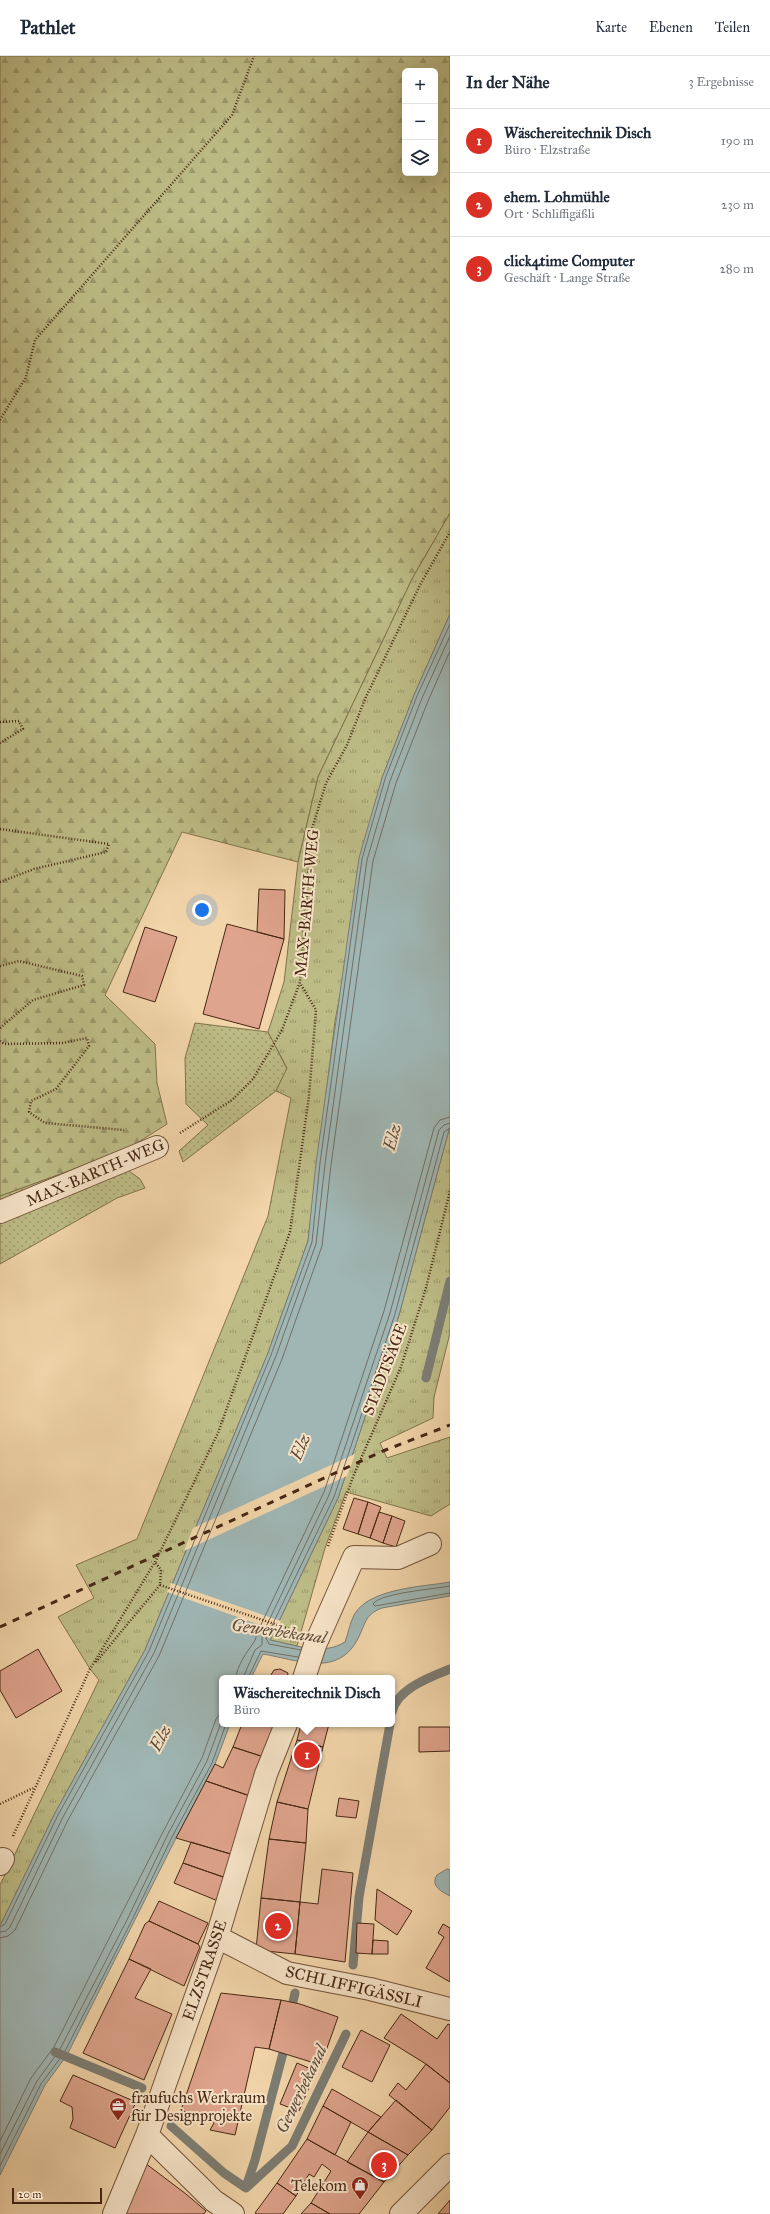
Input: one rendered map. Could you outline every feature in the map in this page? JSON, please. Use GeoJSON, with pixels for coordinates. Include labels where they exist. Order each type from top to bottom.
{"type":"FeatureCollection","features":[{"type":"Feature","properties":{"kind":"street","name":"MAX-BARTH-WEG"},"geometry":{"type":"LineString","coordinates":[[0,1212],[158,1147]]}},
{"type":"Feature","properties":{"kind":"street"},"geometry":{"type":"LineString","coordinates":[[309,1663],[354,1557],[398,1558],[430,1544]]}},
{"type":"Feature","properties":{"kind":"street","name":"ELZSTRASSE"},"geometry":{"type":"LineString","coordinates":[[114,2214],[147,2135],[217,1937],[266,1774],[285,1727]]}},
{"type":"Feature","properties":{"kind":"street","name":"SCHLIFFIGÄSSLI"},"geometry":{"type":"LineString","coordinates":[[217,1937],[288,1973],[370,1989],[450,2009]]}},
{"type":"Feature","properties":{"kind":"street"},"geometry":{"type":"LineString","coordinates":[[147,2135],[214,2201],[233,2214]]}},
{"type":"Feature","properties":{"kind":"street"},"geometry":{"type":"LineString","coordinates":[[401,2214],[450,2165]]}},
{"type":"Feature","properties":{"kind":"path"},"geometry":{"type":"LineString","coordinates":[[0,420],[26,377],[36,340],[232,115],[254,56]]}},
{"type":"Feature","properties":{"kind":"path","name":"MAX-BARTH-WEG"},"geometry":{"type":"LineString","coordinates":[[158,1147],[232,1100],[253,1079],[282,1030],[300,982],[312,829],[326,783],[348,745],[365,699],[420,585],[450,532]]}},
{"type":"Feature","properties":{"kind":"path"},"geometry":{"type":"LineString","coordinates":[[0,722],[19,721],[23,729],[0,743]]}},
{"type":"Feature","properties":{"kind":"path"},"geometry":{"type":"LineString","coordinates":[[0,829],[108,844],[106,852],[34,869],[0,882]]}},
{"type":"Feature","properties":{"kind":"path"},"geometry":{"type":"LineString","coordinates":[[0,966],[19,962],[82,976],[84,986],[34,1000],[0,1028]]}},
{"type":"Feature","properties":{"kind":"path"},"geometry":{"type":"LineString","coordinates":[[1,1862],[90,1669],[155,1562],[218,1433],[290,1232],[309,1096],[316,1010],[300,982]]}},
{"type":"Feature","properties":{"kind":"path"},"geometry":{"type":"LineString","coordinates":[[0,1041],[4,1044],[62,1043],[87,1038],[89,1046],[56,1088],[31,1101],[29,1112],[44,1123],[137,1131],[158,1147]]}},
{"type":"Feature","properties":{"kind":"path","name":"STADTSÄGE"},"geometry":{"type":"LineString","coordinates":[[326,1550],[354,1477],[401,1367],[426,1288],[450,1192]]}},
{"type":"Feature","properties":{"kind":"path"},"geometry":{"type":"LineString","coordinates":[[90,1669],[160,1585],[161,1570],[155,1562]]}},
{"type":"Feature","properties":{"kind":"path"},"geometry":{"type":"LineString","coordinates":[[160,1585],[293,1631]]}},
{"type":"Feature","properties":{"kind":"path"},"geometry":{"type":"LineString","coordinates":[[0,1804],[34,1788]]}},
{"type":"Feature","properties":{"kind":"green space"},"geometry":{"type":"Polygon","coordinates":[[[0,56],[450,56],[450,513],[412,579],[318,777],[298,862],[182,832],[105,995],[155,1044],[157,1083],[167,1124],[126,1150],[0,1196],[0,56]]]}},
{"type":"Feature","properties":{"kind":"green space"},"geometry":{"type":"Polygon","coordinates":[[[450,513],[450,614],[414,695],[382,778],[335,1021],[308,1241],[268,1353],[145,1650],[55,1813],[0,1926],[0,1885],[99,1680],[90,1669],[58,1617],[94,1598],[76,1565],[137,1539],[268,1216],[291,1098],[276,1091],[287,1068],[268,1032],[284,982],[298,862],[318,777],[412,579],[450,513]]]}},
{"type":"Feature","properties":{"kind":"green space"},"geometry":{"type":"Polygon","coordinates":[[[195,1023],[268,1032],[287,1069],[276,1091],[183,1162],[179,1151],[208,1125],[186,1104],[185,1058],[195,1023]]]}},
{"type":"Feature","properties":{"kind":"green space"},"geometry":{"type":"Polygon","coordinates":[[[450,1126],[450,1333],[434,1397],[433,1418],[380,1443],[387,1458],[450,1437],[450,1504],[431,1516],[346,1492],[325,1548],[297,1646],[270,1640],[338,1498],[399,1315],[450,1126]]]}},
{"type":"Feature","properties":{"kind":"green space"},"geometry":{"type":"Polygon","coordinates":[[[126,1150],[129,1171],[140,1179],[145,1188],[117,1198],[0,1264],[0,1196],[126,1150]]]}},
{"type":"Feature","properties":{"kind":"water","name":"Elz"},"geometry":{"type":"Polygon","coordinates":[[[450,614],[450,1126],[399,1315],[338,1498],[270,1640],[299,1647],[318,1649],[328,1648],[345,1642],[354,1615],[361,1606],[371,1599],[397,1590],[450,1582],[450,1596],[377,1610],[368,1617],[353,1647],[343,1656],[332,1661],[306,1663],[263,1654],[252,1675],[219,1675],[219,1727],[229,1727],[215,1764],[176,1838],[67,2055],[45,2085],[0,2175],[0,1926],[55,1813],[145,1650],[268,1353],[308,1241],[316,1163],[359,858],[382,778],[414,695],[450,614]]]}},
{"type":"Feature","properties":{"kind":"water"},"geometry":{"type":"Polygon","coordinates":[[[447,1869],[450,1870],[450,1896],[438,1888],[435,1882],[437,1875],[447,1869]]]}},
{"type":"Feature","properties":{"kind":"pier"},"geometry":{"type":"Polygon","coordinates":[[[355,1454],[347,1476],[184,1551],[193,1528],[355,1454]]]}},
{"type":"Feature","properties":{"kind":"pier"},"geometry":{"type":"Polygon","coordinates":[[[171,1583],[281,1621],[277,1631],[167,1592],[171,1583]]]}},
{"type":"Feature","properties":{"kind":"building"},"geometry":{"type":"Polygon","coordinates":[[[259,889],[285,890],[284,939],[257,932],[259,889]]]}},
{"type":"Feature","properties":{"kind":"building"},"geometry":{"type":"Polygon","coordinates":[[[227,924],[284,939],[259,1029],[203,1014],[227,924]]]}},
{"type":"Feature","properties":{"kind":"building"},"geometry":{"type":"Polygon","coordinates":[[[145,927],[177,937],[155,1002],[123,992],[145,927]]]}},
{"type":"Feature","properties":{"kind":"building"},"geometry":{"type":"Polygon","coordinates":[[[354,1498],[368,1502],[358,1534],[343,1529],[354,1498]]]}},
{"type":"Feature","properties":{"kind":"building"},"geometry":{"type":"Polygon","coordinates":[[[368,1502],[381,1507],[370,1538],[358,1534],[368,1502]]]}},
{"type":"Feature","properties":{"kind":"building"},"geometry":{"type":"Polygon","coordinates":[[[379,1512],[392,1516],[383,1543],[370,1538],[379,1512]]]}},
{"type":"Feature","properties":{"kind":"building"},"geometry":{"type":"Polygon","coordinates":[[[392,1516],[405,1521],[396,1547],[383,1543],[392,1516]]]}},
{"type":"Feature","properties":{"kind":"building"},"geometry":{"type":"Polygon","coordinates":[[[38,1649],[62,1691],[16,1718],[0,1690],[0,1671],[38,1649]]]}},
{"type":"Feature","properties":{"kind":"building"},"geometry":{"type":"Polygon","coordinates":[[[280,1669],[288,1673],[288,1675],[271,1675],[274,1670],[280,1669]]]}},
{"type":"Feature","properties":{"kind":"building"},"geometry":{"type":"Polygon","coordinates":[[[241,1727],[274,1727],[267,1758],[233,1747],[241,1727]]]}},
{"type":"Feature","properties":{"kind":"building"},"geometry":{"type":"Polygon","coordinates":[[[300,1727],[328,1727],[323,1747],[297,1740],[300,1727]]]}},
{"type":"Feature","properties":{"kind":"building"},"geometry":{"type":"Polygon","coordinates":[[[419,1727],[450,1727],[450,1751],[419,1752],[419,1727]]]}},
{"type":"Feature","properties":{"kind":"building"},"geometry":{"type":"Polygon","coordinates":[[[297,1740],[323,1747],[308,1809],[277,1802],[297,1740]]]}},
{"type":"Feature","properties":{"kind":"building"},"geometry":{"type":"Polygon","coordinates":[[[233,1747],[267,1758],[253,1797],[206,1781],[215,1764],[223,1768],[233,1747]]]}},
{"type":"Feature","properties":{"kind":"building"},"geometry":{"type":"Polygon","coordinates":[[[206,1781],[253,1797],[234,1855],[176,1838],[206,1781]]]}},
{"type":"Feature","properties":{"kind":"building"},"geometry":{"type":"Polygon","coordinates":[[[339,1798],[359,1801],[356,1818],[336,1816],[339,1798]]]}},
{"type":"Feature","properties":{"kind":"building"},"geometry":{"type":"Polygon","coordinates":[[[277,1802],[308,1809],[306,1843],[269,1839],[277,1802]]]}},
{"type":"Feature","properties":{"kind":"building"},"geometry":{"type":"Polygon","coordinates":[[[269,1839],[306,1843],[300,1902],[261,1898],[269,1839]]]}},
{"type":"Feature","properties":{"kind":"building"},"geometry":{"type":"Polygon","coordinates":[[[191,1842],[234,1855],[226,1878],[183,1863],[191,1842]]]}},
{"type":"Feature","properties":{"kind":"building"},"geometry":{"type":"Polygon","coordinates":[[[183,1863],[226,1878],[218,1901],[174,1883],[183,1863]]]}},
{"type":"Feature","properties":{"kind":"building"},"geometry":{"type":"Polygon","coordinates":[[[322,1869],[353,1873],[345,1962],[295,1954],[300,1902],[318,1904],[322,1869]]]}},
{"type":"Feature","properties":{"kind":"building"},"geometry":{"type":"Polygon","coordinates":[[[377,1889],[412,1911],[397,1935],[375,1920],[377,1889]]]}},
{"type":"Feature","properties":{"kind":"building"},"geometry":{"type":"Polygon","coordinates":[[[261,1898],[300,1902],[295,1954],[256,1950],[261,1898]]]}},
{"type":"Feature","properties":{"kind":"building"},"geometry":{"type":"Polygon","coordinates":[[[159,1901],[208,1923],[198,1944],[149,1921],[159,1901]]]}},
{"type":"Feature","properties":{"kind":"building"},"geometry":{"type":"Polygon","coordinates":[[[149,1921],[198,1944],[200,1947],[184,1986],[129,1959],[145,1924],[149,1921]]]}},
{"type":"Feature","properties":{"kind":"building"},"geometry":{"type":"Polygon","coordinates":[[[357,1923],[374,1924],[372,1954],[356,1953],[357,1923]]]}},
{"type":"Feature","properties":{"kind":"building"},"geometry":{"type":"Polygon","coordinates":[[[443,1924],[450,1928],[450,1982],[426,1968],[444,1937],[438,1933],[443,1924]]]}},
{"type":"Feature","properties":{"kind":"building"},"geometry":{"type":"Polygon","coordinates":[[[373,1940],[388,1941],[388,1954],[372,1954],[373,1940]]]}},
{"type":"Feature","properties":{"kind":"building"},"geometry":{"type":"Polygon","coordinates":[[[129,1959],[151,1969],[135,1998],[172,2014],[144,2080],[83,2053],[129,1959]]]}},
{"type":"Feature","properties":{"kind":"building"},"geometry":{"type":"Polygon","coordinates":[[[221,1993],[281,2000],[269,2049],[255,2047],[235,2135],[210,2130],[214,2123],[181,2110],[221,1993]]]}},
{"type":"Feature","properties":{"kind":"building"},"geometry":{"type":"Polygon","coordinates":[[[281,2000],[300,2004],[338,2017],[321,2065],[269,2049],[281,2000]]]}},
{"type":"Feature","properties":{"kind":"building"},"geometry":{"type":"Polygon","coordinates":[[[401,2014],[437,2039],[448,2024],[450,2025],[450,2083],[426,2064],[384,2038],[401,2014]]]}},
{"type":"Feature","properties":{"kind":"building"},"geometry":{"type":"Polygon","coordinates":[[[361,2030],[390,2045],[372,2082],[342,2067],[361,2030]]]}},
{"type":"Feature","properties":{"kind":"building"},"geometry":{"type":"Polygon","coordinates":[[[297,2063],[316,2071],[299,2111],[280,2104],[297,2063]]]}},
{"type":"Feature","properties":{"kind":"building"},"geometry":{"type":"Polygon","coordinates":[[[426,2064],[450,2083],[450,2107],[432,2130],[389,2095],[398,2083],[406,2090],[426,2064]]]}},
{"type":"Feature","properties":{"kind":"building"},"geometry":{"type":"Polygon","coordinates":[[[73,2075],[136,2102],[115,2148],[70,2128],[73,2119],[72,2107],[60,2101],[73,2075]]]}},
{"type":"Feature","properties":{"kind":"building"},"geometry":{"type":"Polygon","coordinates":[[[332,2089],[381,2117],[368,2132],[323,2106],[332,2089]]]}},
{"type":"Feature","properties":{"kind":"building"},"geometry":{"type":"Polygon","coordinates":[[[396,2100],[432,2130],[408,2155],[368,2132],[396,2100]]]}},
{"type":"Feature","properties":{"kind":"building"},"geometry":{"type":"Polygon","coordinates":[[[323,2106],[351,2122],[335,2155],[307,2139],[323,2106]]]}},
{"type":"Feature","properties":{"kind":"building"},"geometry":{"type":"Polygon","coordinates":[[[368,2132],[408,2155],[384,2182],[347,2162],[368,2132]]]}},
{"type":"Feature","properties":{"kind":"building"},"geometry":{"type":"Polygon","coordinates":[[[307,2139],[384,2182],[359,2214],[330,2214],[311,2203],[331,2171],[322,2164],[314,2177],[309,2174],[296,2196],[277,2183],[307,2139]]]}},
{"type":"Feature","properties":{"kind":"building"},"geometry":{"type":"Polygon","coordinates":[[[145,2163],[206,2211],[204,2214],[123,2214],[145,2163]]]}},
{"type":"Feature","properties":{"kind":"building"},"geometry":{"type":"Polygon","coordinates":[[[277,2183],[296,2196],[283,2214],[255,2213],[277,2183]]]}},
{"type":"Feature","properties":{"kind":"building"},"geometry":{"type":"Polygon","coordinates":[[[450,2200],[450,2214],[438,2214],[450,2200]]]}},
{"type":"Feature","properties":{"kind":"building"},"geometry":{"type":"Polygon","coordinates":[[[311,2203],[330,2214],[301,2214],[311,2203]]]}},
{"type":"Feature","properties":{"kind":"waterway"},"geometry":{"type":"LineString","coordinates":[[426,1378],[450,1281]]}},
{"type":"Feature","properties":{"kind":"waterway","name":"Gewerbekanal"},"geometry":{"type":"LineString","coordinates":[[395,1704],[407,1690],[424,1680],[450,1669]]}},
{"type":"Feature","properties":{"kind":"waterway","name":"Gewerbekanal"},"geometry":{"type":"LineString","coordinates":[[353,1965],[359,1897],[389,1727]]}},
{"type":"Feature","properties":{"kind":"waterway","name":"Gewerbekanal"},"geometry":{"type":"LineString","coordinates":[[293,2002],[295,1993]]}},
{"type":"Feature","properties":{"kind":"waterway","name":"Gewerbekanal"},"geometry":{"type":"LineString","coordinates":[[246,2188],[292,2146],[346,2034]]}},
{"type":"Feature","properties":{"kind":"waterway"},"geometry":{"type":"LineString","coordinates":[[55,2052],[142,2088]]}},
{"type":"Feature","properties":{"kind":"waterway"},"geometry":{"type":"LineString","coordinates":[[246,2187],[255,2160],[283,2053]]}},
{"type":"Feature","properties":{"kind":"waterway"},"geometry":{"type":"LineString","coordinates":[[171,2126],[224,2173],[246,2188]]}},
{"type":"Feature","properties":{"kind":"railway"},"geometry":{"type":"LineString","coordinates":[[0,1627],[383,1451],[450,1425]]}},
{"type":"Feature","properties":{"kind":"place","name":"Wäschereitechnik Disch"},"geometry":{"type":"Point","coordinates":[307,1755]}},
{"type":"Feature","properties":{"kind":"place","name":"ehem. Lohmühle"},"geometry":{"type":"Point","coordinates":[278,1926]}},
{"type":"Feature","properties":{"kind":"place","name":"fraufuchs Werkraum für Designprojekte"},"geometry":{"type":"Point","coordinates":[118,2121]}},
{"type":"Feature","properties":{"kind":"place","name":"click4time Computer"},"geometry":{"type":"Point","coordinates":[384,2165]}},
{"type":"Feature","properties":{"kind":"place","name":"Telekom"},"geometry":{"type":"Point","coordinates":[360,2200]}}]}
